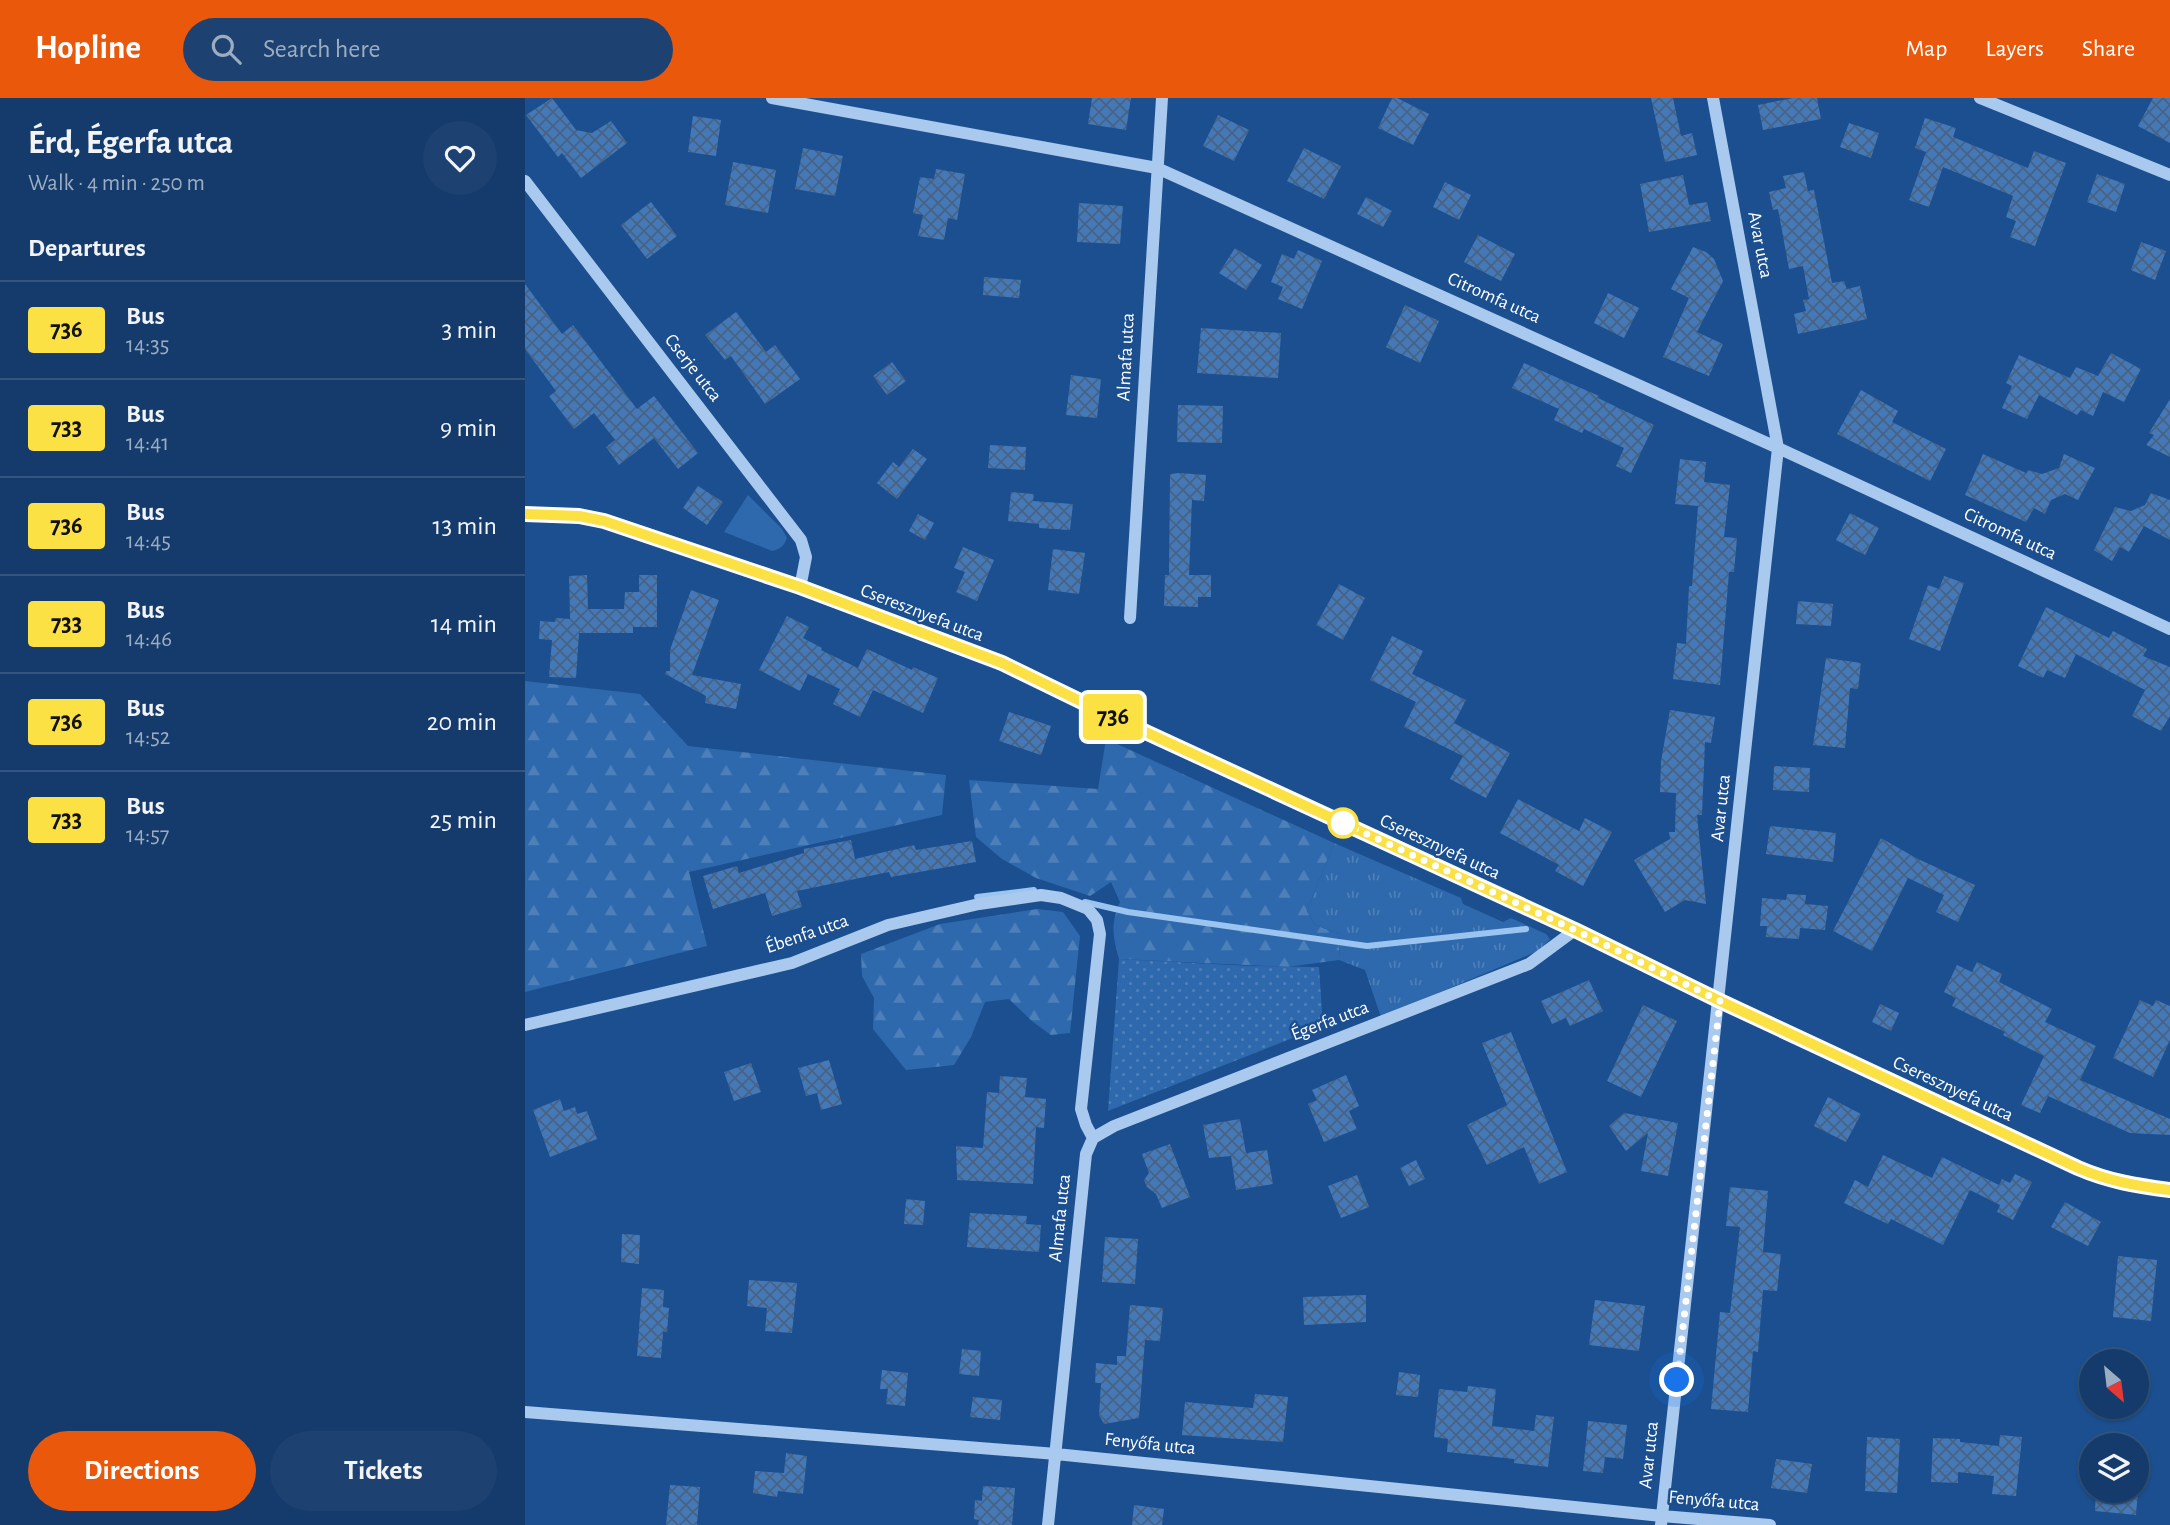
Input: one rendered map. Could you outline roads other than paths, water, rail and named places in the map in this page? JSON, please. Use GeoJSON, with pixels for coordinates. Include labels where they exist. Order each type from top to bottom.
{"type":"FeatureCollection","features":[{"type":"Feature","properties":{"kind":"street","name":"Citromfa utca"},"geometry":{"type":"LineString","coordinates":[[772,98],[1157,167],[2170,629]]}},
{"type":"Feature","properties":{"kind":"street","name":"Almafa utca"},"geometry":{"type":"LineString","coordinates":[[1130,618],[1162,98]]}},
{"type":"Feature","properties":{"kind":"street","name":"Avar utca"},"geometry":{"type":"LineString","coordinates":[[1661,1520],[1720,1001],[1778,448],[1713,98]]}},
{"type":"Feature","properties":{"kind":"street"},"geometry":{"type":"LineString","coordinates":[[1980,98],[2170,174]]}},
{"type":"Feature","properties":{"kind":"street","name":"Cserje utca"},"geometry":{"type":"LineString","coordinates":[[525,181],[801,540],[806,557],[800,587]]}},
{"type":"Feature","properties":{"kind":"street","name":"Cseresznyefa utca"},"geometry":{"type":"LineString","coordinates":[[525,514],[579,516],[604,521],[800,587],[1002,663],[2104,1180],[2170,1190]]}},
{"type":"Feature","properties":{"kind":"street","name":"Ébenfa utca"},"geometry":{"type":"LineString","coordinates":[[525,1025],[792,963],[888,925],[979,904],[1041,895],[1061,898],[1088,909],[1097,920],[1100,934],[1081,1110],[1093,1138]]}},
{"type":"Feature","properties":{"kind":"street","name":"Égerfa utca"},"geometry":{"type":"LineString","coordinates":[[1093,1138],[1114,1126],[1529,964],[1575,930]]}},
{"type":"Feature","properties":{"kind":"street","name":"Almafa utca"},"geometry":{"type":"LineString","coordinates":[[1048,1525],[1086,1154],[1093,1138]]}},
{"type":"Feature","properties":{"kind":"street","name":"Fenyőfa utca"},"geometry":{"type":"LineString","coordinates":[[525,1412],[1056,1454],[1661,1520],[1770,1525]]}},
{"type":"Feature","properties":{"kind":"waterway"},"geometry":{"type":"LineString","coordinates":[[977,897],[1034,890]]}},
{"type":"Feature","properties":{"kind":"waterway"},"geometry":{"type":"LineString","coordinates":[[1085,902],[1128,912],[1367,946],[1526,929]]}}]}
